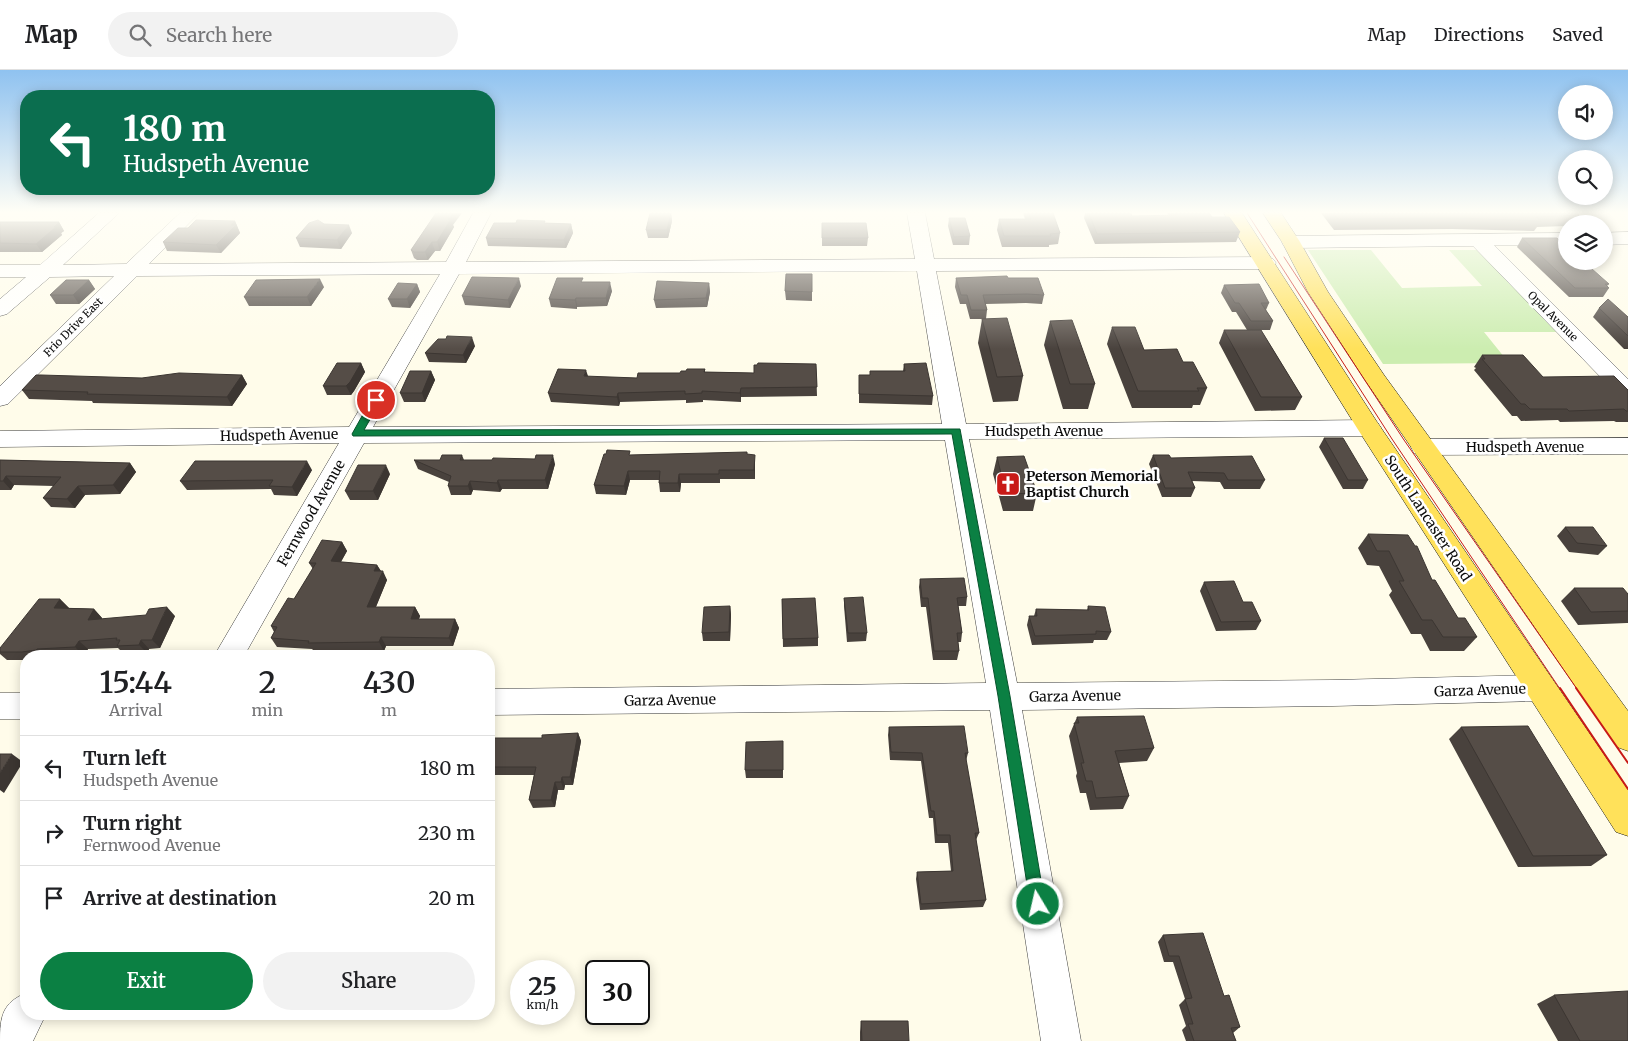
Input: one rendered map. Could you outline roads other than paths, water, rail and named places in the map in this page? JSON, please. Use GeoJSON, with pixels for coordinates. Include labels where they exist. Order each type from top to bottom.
{"type":"FeatureCollection","features":[{"type":"Feature","properties":{"kind":"main road","name":"South Lancaster Road"},"geometry":{"type":"LineString","coordinates":[[1263,258],[1369,428],[1628,820]]}},
{"type":"Feature","properties":{"kind":"main road"},"geometry":{"type":"LineString","coordinates":[[1300,258],[1318,292],[1423,447],[1628,737]]}},
{"type":"Feature","properties":{"kind":"street"},"geometry":{"type":"LineString","coordinates":[[0,310],[58,258]]}},
{"type":"Feature","properties":{"kind":"street","name":"Frio Drive East"},"geometry":{"type":"LineString","coordinates":[[0,399],[143,258]]}},
{"type":"Feature","properties":{"kind":"street","name":"Fernwood Avenue"},"geometry":{"type":"LineString","coordinates":[[232,650],[458,258]]}},
{"type":"Feature","properties":{"kind":"street"},"geometry":{"type":"LineString","coordinates":[[925,258],[1004,696],[1061,1041]]}},
{"type":"Feature","properties":{"kind":"street","name":"Opal Avenue"},"geometry":{"type":"LineString","coordinates":[[1496,258],[1628,392]]}},
{"type":"Feature","properties":{"kind":"street"},"geometry":{"type":"LineString","coordinates":[[0,271],[1266,263]]}},
{"type":"Feature","properties":{"kind":"street","name":"Hudspeth Avenue"},"geometry":{"type":"LineString","coordinates":[[0,439],[357,434],[1369,428]]}},
{"type":"Feature","properties":{"kind":"street","name":"Hudspeth Avenue"},"geometry":{"type":"LineString","coordinates":[[1423,447],[1628,446]]}},
{"type":"Feature","properties":{"kind":"street","name":"Garza Avenue"},"geometry":{"type":"LineString","coordinates":[[495,702],[1333,694],[1541,688]]}},
{"type":"Feature","properties":{"kind":"street"},"geometry":{"type":"LineString","coordinates":[[0,706],[20,706]]}},
{"type":"Feature","properties":{"kind":"street"},"geometry":{"type":"LineString","coordinates":[[10,1041],[22,1020]]}},
{"type":"Feature","properties":{"kind":"tram line"},"geometry":{"type":"LineString","coordinates":[[1276,258],[1392,439],[1560,689]]}},
{"type":"Feature","properties":{"kind":"tram line"},"geometry":{"type":"LineString","coordinates":[[1285,258],[1404,440],[1577,689]]}},
{"type":"Feature","properties":{"kind":"tram line"},"geometry":{"type":"LineString","coordinates":[[1560,688],[1628,789]]}},
{"type":"Feature","properties":{"kind":"tram line"},"geometry":{"type":"LineString","coordinates":[[1576,688],[1628,763]]}},
{"type":"Feature","properties":{"kind":"place","name":"Peterson Memorial Baptist Church"},"geometry":{"type":"Point","coordinates":[1008,484]}}]}
